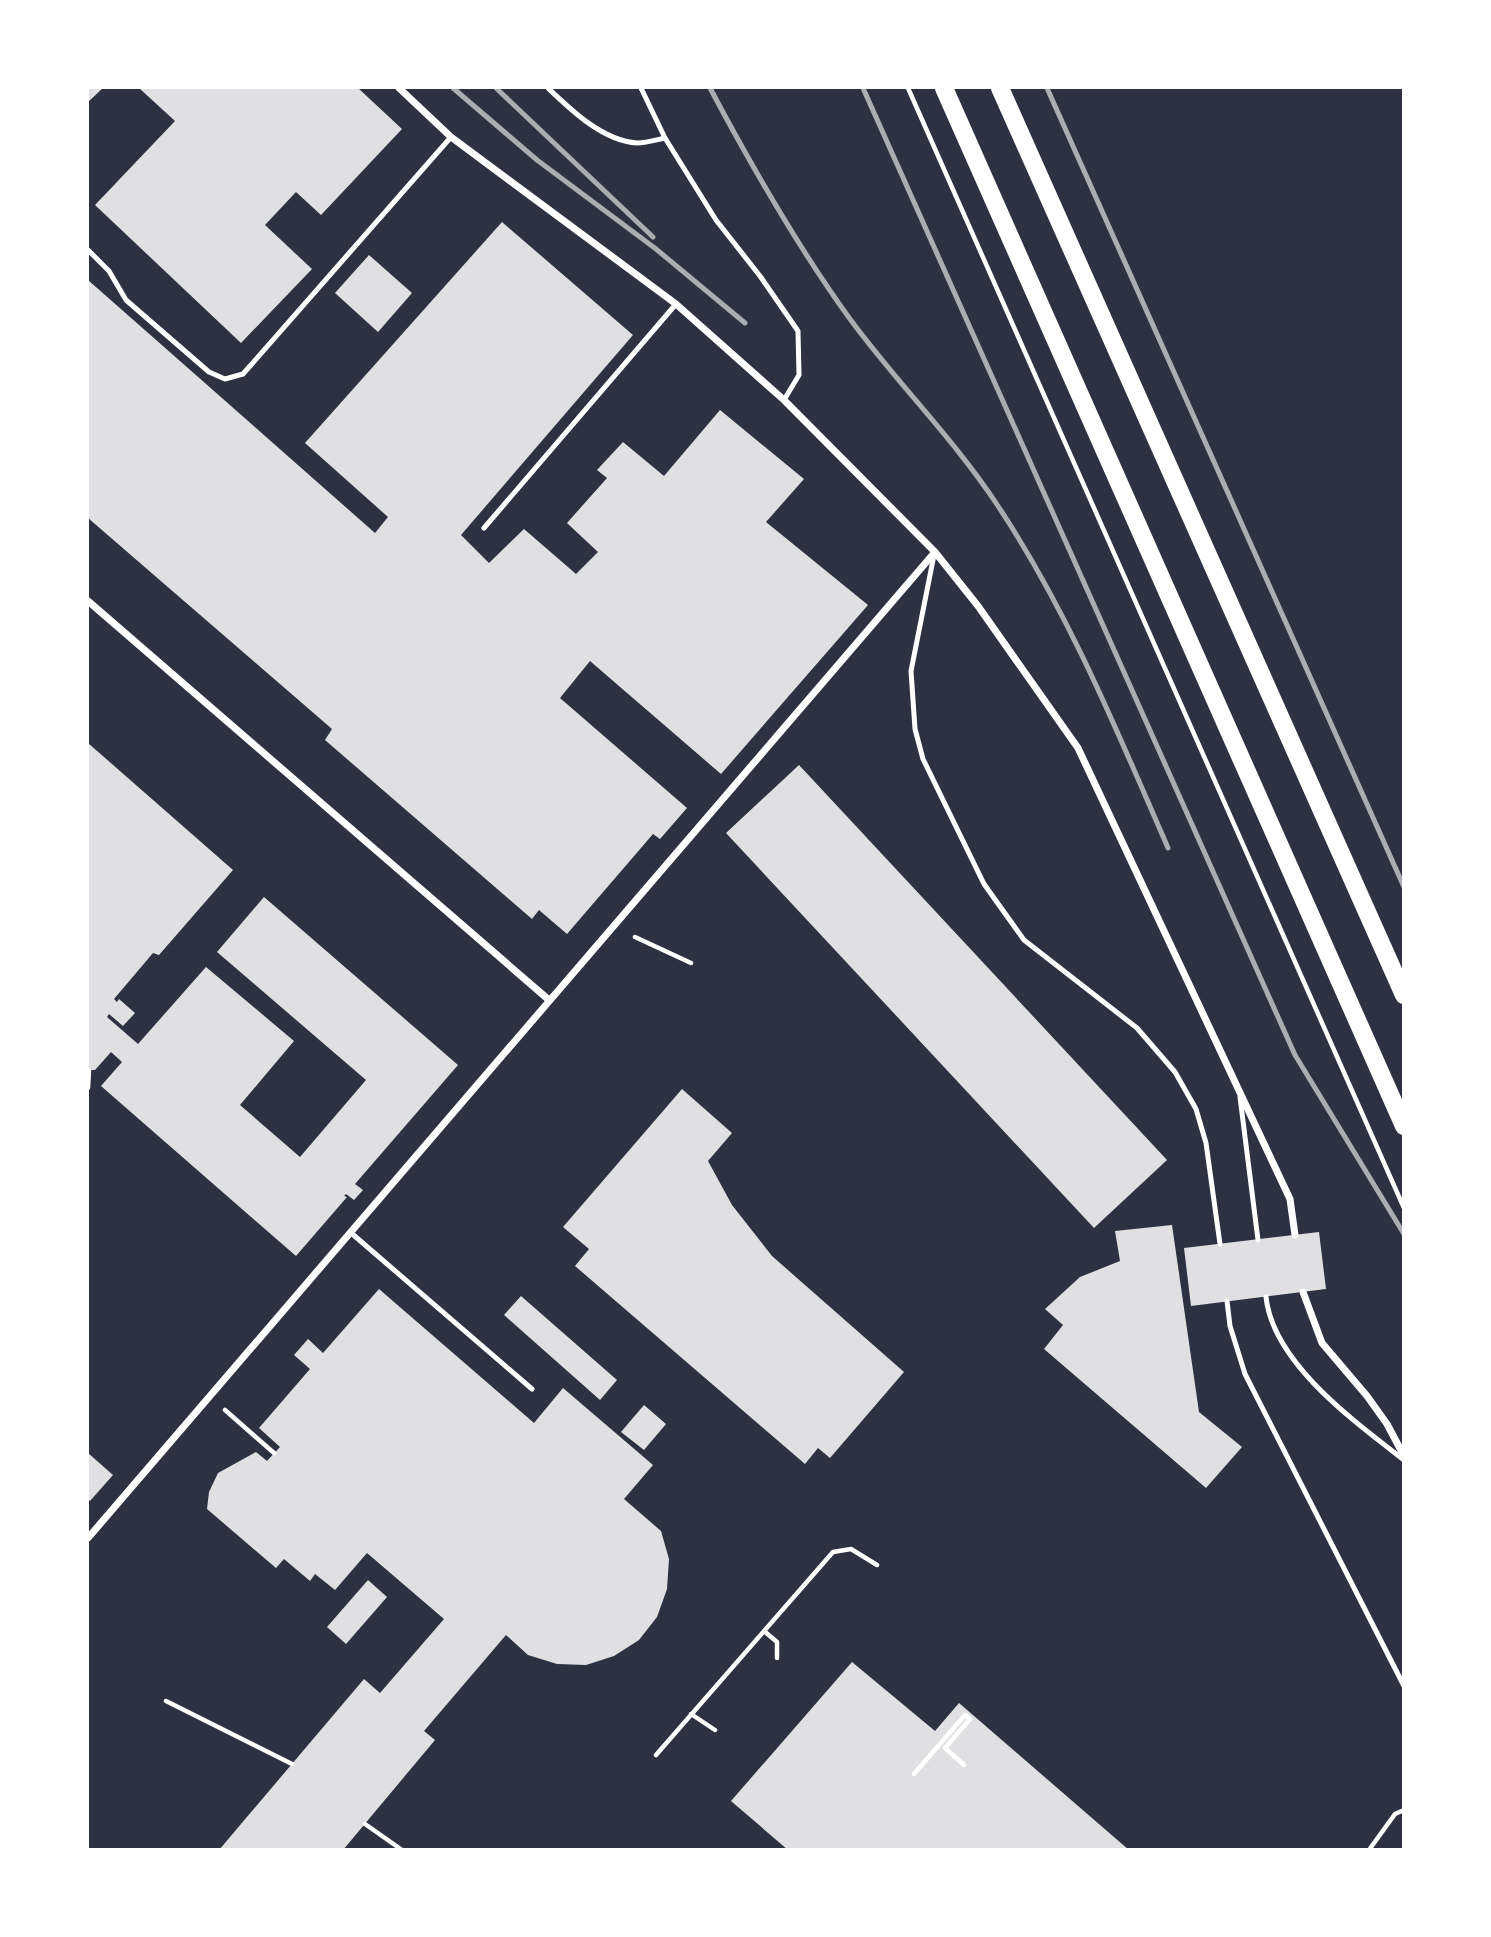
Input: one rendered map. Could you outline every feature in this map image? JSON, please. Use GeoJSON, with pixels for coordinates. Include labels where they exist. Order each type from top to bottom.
{"type":"FeatureCollection","features":[{"type":"Feature","properties":{"kind":"main road"},"geometry":{"type":"LineString","coordinates":[[944,88],[1404,1126]]}},
{"type":"Feature","properties":{"kind":"main road"},"geometry":{"type":"LineString","coordinates":[[1000,88],[1404,995]]}},
{"type":"Feature","properties":{"kind":"street"},"geometry":{"type":"LineString","coordinates":[[399,88],[451,137],[676,304],[784,400],[935,552],[978,606],[1078,748],[1290,1199],[1295,1235]]}},
{"type":"Feature","properties":{"kind":"street"},"geometry":{"type":"LineString","coordinates":[[88,1538],[935,552]]}},
{"type":"Feature","properties":{"kind":"street"},"geometry":{"type":"LineString","coordinates":[[88,601],[550,1000]]}},
{"type":"Feature","properties":{"kind":"street"},"geometry":{"type":"LineString","coordinates":[[1303,1292],[1322,1343],[1374,1405],[1404,1458]]}},
{"type":"Feature","properties":{"kind":"lane"},"geometry":{"type":"LineString","coordinates":[[548,88],[572,110],[611,137],[638,143],[665,138]]}},
{"type":"Feature","properties":{"kind":"lane"},"geometry":{"type":"LineString","coordinates":[[641,88],[665,138],[716,220],[760,276],[798,331],[799,375],[784,400]]}},
{"type":"Feature","properties":{"kind":"lane"},"geometry":{"type":"LineString","coordinates":[[88,250],[108,271],[126,300],[209,372],[225,379],[243,374],[451,137]]}},
{"type":"Feature","properties":{"kind":"lane"},"geometry":{"type":"LineString","coordinates":[[484,528],[676,304]]}},
{"type":"Feature","properties":{"kind":"lane"},"geometry":{"type":"LineString","coordinates":[[935,552],[911,671],[915,729],[923,759],[984,884],[1024,940],[1137,1028],[1175,1072],[1196,1109],[1206,1143],[1220,1244]]}},
{"type":"Feature","properties":{"kind":"lane"},"geometry":{"type":"LineString","coordinates":[[1239,1090],[1258,1240]]}},
{"type":"Feature","properties":{"kind":"lane"},"geometry":{"type":"LineString","coordinates":[[350,1232],[532,1389]]}},
{"type":"Feature","properties":{"kind":"lane"},"geometry":{"type":"LineString","coordinates":[[1266,1297],[1267,1309],[1288,1353],[1337,1405],[1404,1458]]}},
{"type":"Feature","properties":{"kind":"lane"},"geometry":{"type":"LineString","coordinates":[[1227,1301],[1230,1326],[1245,1374],[1404,1686]]}},
{"type":"Feature","properties":{"kind":"path"},"geometry":{"type":"LineString","coordinates":[[908,88],[1404,1208]]}},
{"type":"Feature","properties":{"kind":"path"},"geometry":{"type":"LineString","coordinates":[[615,924],[642,942],[691,963]]}},
{"type":"Feature","properties":{"kind":"path"},"geometry":{"type":"LineString","coordinates":[[88,1088],[89,1070]]}},
{"type":"Feature","properties":{"kind":"path"},"geometry":{"type":"LineString","coordinates":[[224,1410],[274,1453]]}},
{"type":"Feature","properties":{"kind":"path"},"geometry":{"type":"LineString","coordinates":[[656,1755],[833,1552],[851,1549],[877,1565]]}},
{"type":"Feature","properties":{"kind":"path"},"geometry":{"type":"LineString","coordinates":[[764,1631],[777,1642],[777,1658]]}},
{"type":"Feature","properties":{"kind":"path"},"geometry":{"type":"LineString","coordinates":[[166,1701],[292,1764]]}},
{"type":"Feature","properties":{"kind":"path"},"geometry":{"type":"LineString","coordinates":[[691,1714],[715,1730]]}},
{"type":"Feature","properties":{"kind":"path"},"geometry":{"type":"LineString","coordinates":[[914,1774],[965,1715],[970,1720],[945,1748],[964,1765]]}},
{"type":"Feature","properties":{"kind":"path"},"geometry":{"type":"LineString","coordinates":[[1369,1850],[1395,1814],[1404,1810]]}},
{"type":"Feature","properties":{"kind":"path"},"geometry":{"type":"LineString","coordinates":[[365,1824],[394,1847],[402,1850]]}},
{"type":"Feature","properties":{"kind":"building"},"geometry":{"type":"Polygon","coordinates":[[[88,88],[103,88],[88,102],[88,88]]]}},
{"type":"Feature","properties":{"kind":"building"},"geometry":{"type":"Polygon","coordinates":[[[139,88],[358,88],[402,129],[321,215],[296,192],[265,225],[312,269],[241,343],[95,205],[175,121],[139,88]]]}},
{"type":"Feature","properties":{"kind":"building"},"geometry":{"type":"Polygon","coordinates":[[[502,222],[633,335],[461,535],[489,563],[524,529],[576,574],[598,552],[567,523],[607,478],[597,470],[623,442],[664,476],[720,410],[804,479],[766,522],[868,605],[721,774],[590,661],[560,698],[687,808],[660,839],[653,834],[567,934],[539,910],[532,919],[325,740],[332,729],[88,518],[88,280],[375,533],[388,517],[305,443],[502,222]]]}},
{"type":"Feature","properties":{"kind":"building"},"geometry":{"type":"Polygon","coordinates":[[[369,255],[412,293],[378,332],[335,293],[369,255]]]}},
{"type":"Feature","properties":{"kind":"building"},"geometry":{"type":"Polygon","coordinates":[[[88,743],[233,870],[159,955],[153,953],[114,999],[117,1002],[119,999],[135,1013],[123,1026],[109,1014],[107,1017],[138,1044],[206,967],[294,1041],[240,1105],[300,1157],[366,1080],[217,952],[264,897],[458,1065],[355,1184],[363,1190],[354,1200],[346,1194],[344,1196],[347,1197],[296,1256],[101,1086],[122,1062],[111,1052],[95,1070],[88,1070],[88,743]]]}},
{"type":"Feature","properties":{"kind":"building"},"geometry":{"type":"Polygon","coordinates":[[[799,765],[1167,1160],[1094,1228],[726,833],[799,765]]]}},
{"type":"Feature","properties":{"kind":"building"},"geometry":{"type":"Polygon","coordinates":[[[682,1089],[732,1133],[708,1161],[732,1205],[772,1256],[904,1372],[830,1458],[818,1448],[805,1464],[575,1266],[589,1249],[563,1227],[682,1089]]]}},
{"type":"Feature","properties":{"kind":"building"},"geometry":{"type":"Polygon","coordinates":[[[1172,1225],[1199,1412],[1242,1447],[1206,1488],[1044,1349],[1063,1325],[1045,1309],[1080,1277],[1120,1261],[1115,1231],[1172,1225]]]}},
{"type":"Feature","properties":{"kind":"building"},"geometry":{"type":"Polygon","coordinates":[[[1319,1232],[1326,1289],[1191,1306],[1184,1248],[1319,1232]]]}},
{"type":"Feature","properties":{"kind":"building"},"geometry":{"type":"Polygon","coordinates":[[[379,1289],[534,1423],[563,1388],[653,1465],[624,1499],[661,1531],[669,1559],[667,1589],[657,1617],[639,1640],[614,1656],[586,1665],[557,1664],[528,1655],[506,1635],[424,1731],[435,1740],[343,1850],[219,1850],[364,1679],[380,1693],[444,1619],[367,1553],[335,1590],[315,1574],[310,1581],[284,1559],[276,1568],[207,1509],[209,1492],[218,1473],[256,1452],[267,1461],[280,1447],[259,1428],[310,1369],[294,1355],[308,1339],[323,1353],[379,1289]]]}},
{"type":"Feature","properties":{"kind":"building"},"geometry":{"type":"Polygon","coordinates":[[[521,1296],[617,1380],[600,1400],[504,1315],[521,1296]]]}},
{"type":"Feature","properties":{"kind":"building"},"geometry":{"type":"Polygon","coordinates":[[[644,1405],[666,1424],[644,1450],[621,1432],[644,1405]]]}},
{"type":"Feature","properties":{"kind":"building"},"geometry":{"type":"Polygon","coordinates":[[[88,1453],[113,1475],[90,1501],[88,1499],[88,1453]]]}},
{"type":"Feature","properties":{"kind":"building"},"geometry":{"type":"Polygon","coordinates":[[[368,1580],[387,1597],[346,1644],[327,1627],[368,1580]]]}},
{"type":"Feature","properties":{"kind":"building"},"geometry":{"type":"Polygon","coordinates":[[[852,1662],[935,1731],[959,1703],[1129,1850],[788,1850],[731,1801],[852,1662]]]}},
{"type":"Feature","properties":{"kind":"railway"},"geometry":{"type":"LineString","coordinates":[[453,88],[537,160],[656,249],[745,323]]}},
{"type":"Feature","properties":{"kind":"railway"},"geometry":{"type":"LineString","coordinates":[[496,88],[653,237]]}},
{"type":"Feature","properties":{"kind":"railway"},"geometry":{"type":"LineString","coordinates":[[710,88],[776,206],[830,291],[868,343],[981,481],[1024,547],[1091,673],[1168,848]]}},
{"type":"Feature","properties":{"kind":"railway"},"geometry":{"type":"LineString","coordinates":[[863,88],[1295,1055],[1404,1234]]}},
{"type":"Feature","properties":{"kind":"railway"},"geometry":{"type":"LineString","coordinates":[[1047,88],[1404,887]]}}]}
